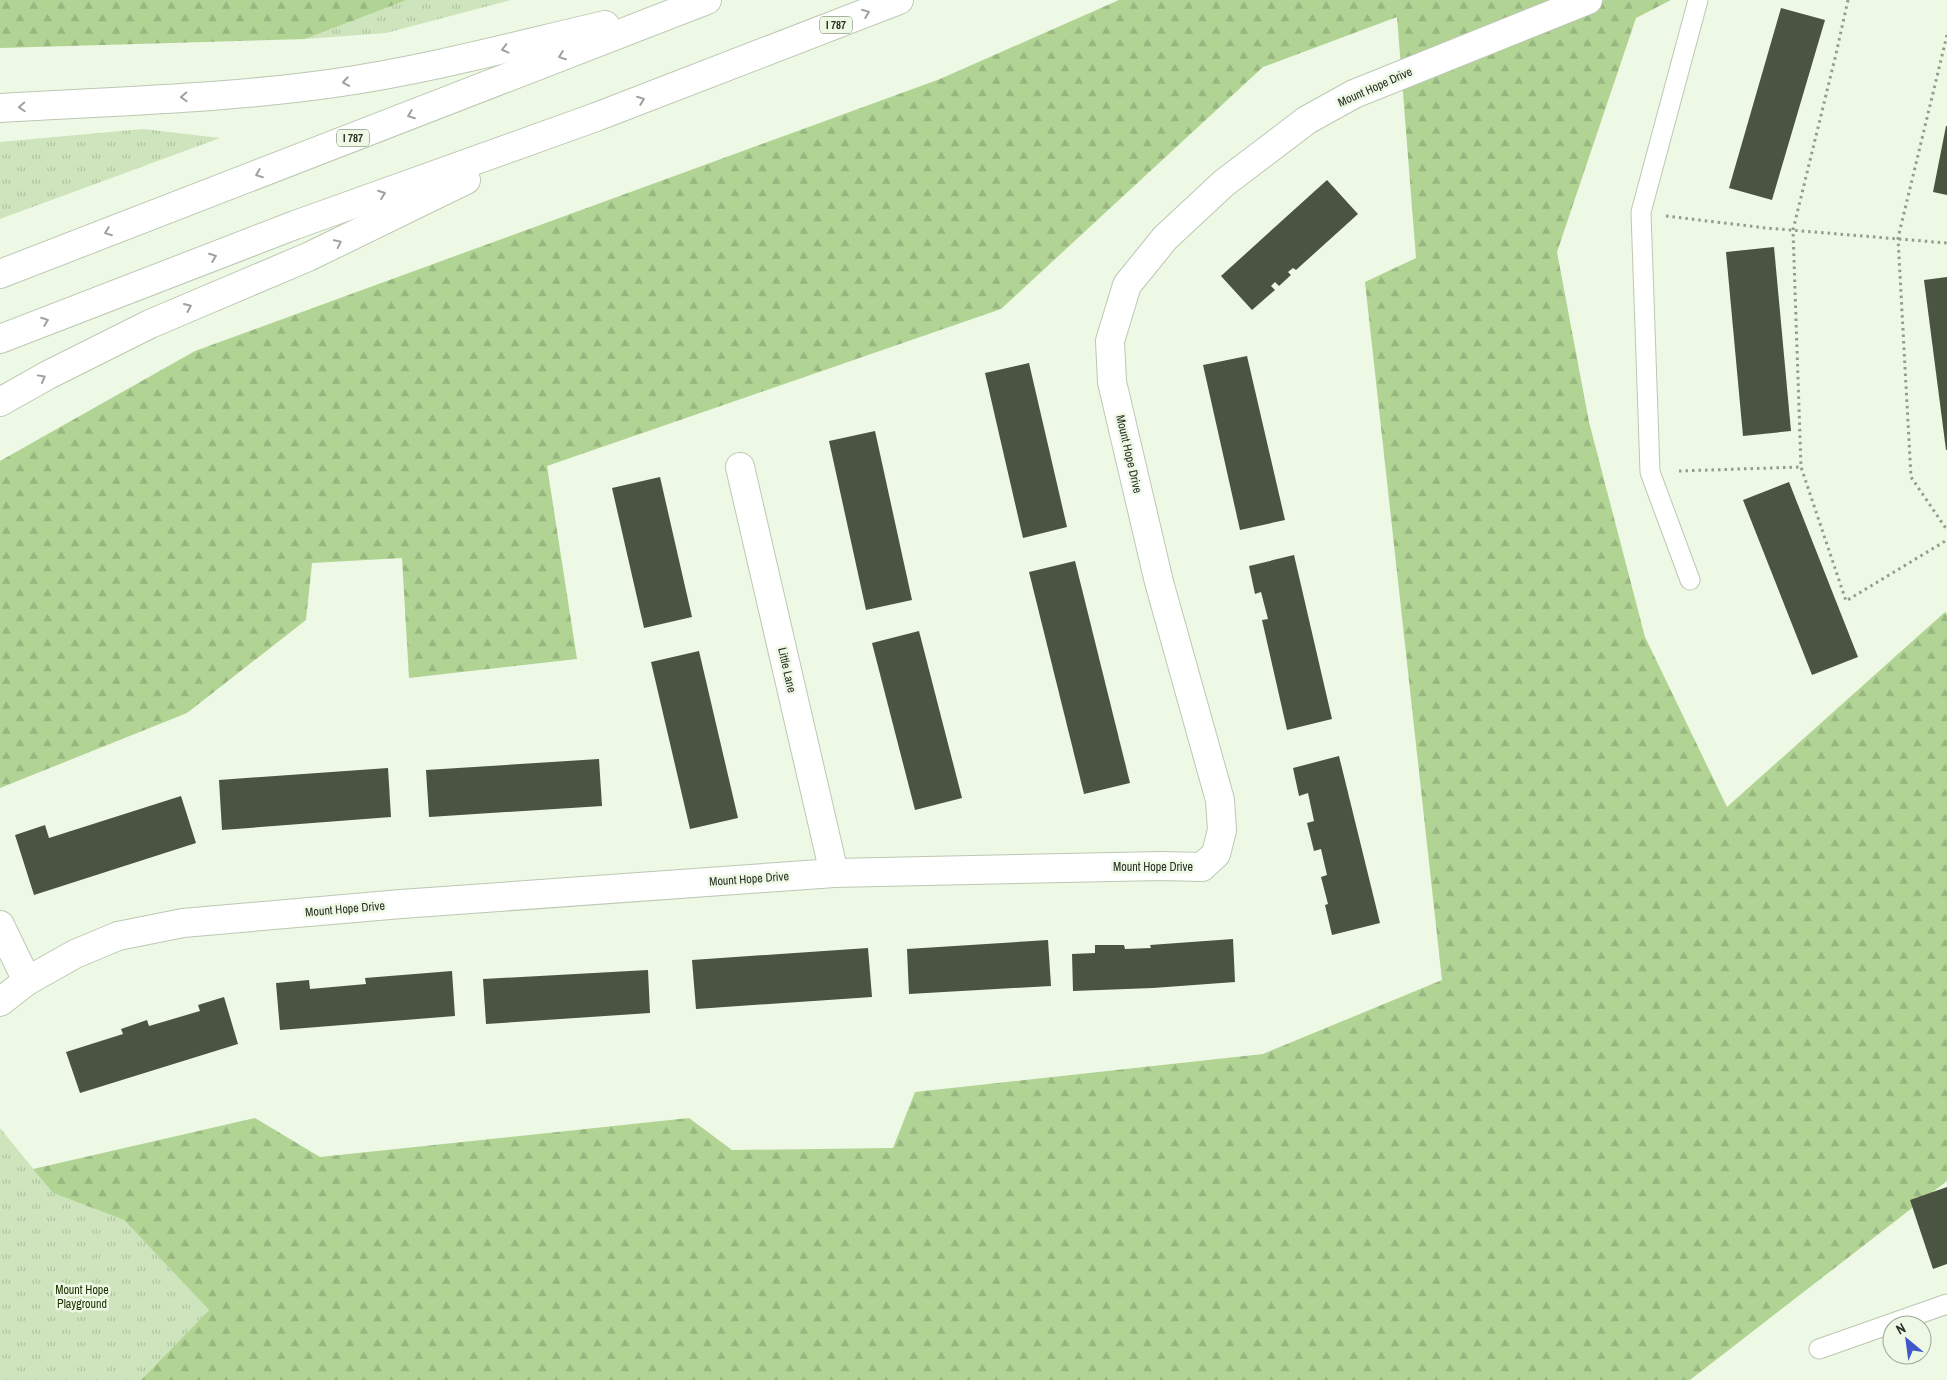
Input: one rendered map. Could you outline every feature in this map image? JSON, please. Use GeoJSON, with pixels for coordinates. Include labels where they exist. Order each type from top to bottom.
{"type":"FeatureCollection","features":[{"type":"Feature","properties":{"kind":"main road","name":"I 787"},"geometry":{"type":"LineString","coordinates":[[0,108],[227,95],[337,83],[449,62],[707,0]]}},
{"type":"Feature","properties":{"kind":"main road","name":"I 787"},"geometry":{"type":"LineString","coordinates":[[0,274],[707,0]]}},
{"type":"Feature","properties":{"kind":"main road","name":"I 787"},"geometry":{"type":"LineString","coordinates":[[0,339],[294,226],[596,117],[900,0]]}},
{"type":"Feature","properties":{"kind":"main road","name":"Mount Hope Drive"},"geometry":{"type":"LineString","coordinates":[[0,1002],[27,981],[75,954],[118,936],[183,922],[401,904],[834,873],[1160,866],[1202,867],[1216,854],[1222,830],[1220,800],[1159,582],[1112,382],[1110,341],[1127,285],[1165,238],[1224,183],[1306,120],[1354,94],[1588,0]]}},
{"type":"Feature","properties":{"kind":"main road","name":"I 787"},"geometry":{"type":"LineString","coordinates":[[0,402],[48,375],[150,324],[308,257],[596,117]]}},
{"type":"Feature","properties":{"kind":"main road","name":"Little Lane"},"geometry":{"type":"LineString","coordinates":[[740,467],[834,873]]}},
{"type":"Feature","properties":{"kind":"main road"},"geometry":{"type":"LineString","coordinates":[[0,926],[27,981]]}},
{"type":"Feature","properties":{"kind":"lane"},"geometry":{"type":"LineString","coordinates":[[1690,580],[1650,472],[1641,212],[1698,0]]}},
{"type":"Feature","properties":{"kind":"lane"},"geometry":{"type":"LineString","coordinates":[[1819,1350],[1947,1304]]}},
{"type":"Feature","properties":{"kind":"path"},"geometry":{"type":"LineString","coordinates":[[1848,0],[1793,230],[1801,467],[1846,601],[1947,540]]}},
{"type":"Feature","properties":{"kind":"path"},"geometry":{"type":"LineString","coordinates":[[1947,35],[1898,238],[1911,477],[1947,530]]}},
{"type":"Feature","properties":{"kind":"path"},"geometry":{"type":"LineString","coordinates":[[1641,212],[1703,222],[1947,243]]}},
{"type":"Feature","properties":{"kind":"path"},"geometry":{"type":"LineString","coordinates":[[1650,472],[1801,467]]}},
{"type":"Feature","properties":{"kind":"green space"},"geometry":{"type":"Polygon","coordinates":[[[0,0],[407,0],[305,39],[0,48],[0,0]]]}},
{"type":"Feature","properties":{"kind":"green space"},"geometry":{"type":"Polygon","coordinates":[[[407,0],[511,0],[386,33],[305,39],[407,0]]]}},
{"type":"Feature","properties":{"kind":"green space"},"geometry":{"type":"Polygon","coordinates":[[[1119,0],[1671,0],[1636,18],[1557,252],[1589,422],[1645,637],[1727,807],[1945,612],[1947,614],[1947,1181],[1690,1380],[141,1380],[209,1310],[124,1220],[53,1193],[33,1169],[255,1118],[320,1157],[689,1118],[732,1150],[893,1148],[915,1092],[1263,1054],[1442,980],[1365,282],[1416,258],[1397,17],[1263,67],[1001,309],[547,466],[577,659],[409,678],[402,558],[312,563],[306,620],[187,713],[0,788],[0,461],[195,351],[940,79],[1119,0]]]}},
{"type":"Feature","properties":{"kind":"green space"},"geometry":{"type":"Polygon","coordinates":[[[143,129],[220,138],[0,219],[0,142],[143,129]]]}},
{"type":"Feature","properties":{"kind":"green space","name":"Mount Hope Playground"},"geometry":{"type":"Polygon","coordinates":[[[0,1128],[53,1193],[124,1220],[209,1310],[141,1380],[0,1380],[0,1128]]]}},
{"type":"Feature","properties":{"kind":"building"},"geometry":{"type":"Polygon","coordinates":[[[1781,8],[1825,20],[1772,200],[1729,188],[1781,8]]]}},
{"type":"Feature","properties":{"kind":"building"},"geometry":{"type":"Polygon","coordinates":[[[1947,126],[1947,195],[1933,192],[1947,126]]]}},
{"type":"Feature","properties":{"kind":"building"},"geometry":{"type":"Polygon","coordinates":[[[1327,180],[1358,214],[1296,270],[1293,268],[1288,272],[1291,275],[1279,286],[1275,282],[1271,286],[1275,290],[1252,310],[1221,276],[1327,180]]]}},
{"type":"Feature","properties":{"kind":"building"},"geometry":{"type":"Polygon","coordinates":[[[1774,247],[1791,431],[1743,436],[1726,252],[1774,247]]]}},
{"type":"Feature","properties":{"kind":"building"},"geometry":{"type":"Polygon","coordinates":[[[1947,277],[1947,450],[1946,450],[1924,280],[1947,277]]]}},
{"type":"Feature","properties":{"kind":"building"},"geometry":{"type":"Polygon","coordinates":[[[1247,356],[1285,520],[1240,530],[1203,365],[1247,356]]]}},
{"type":"Feature","properties":{"kind":"building"},"geometry":{"type":"Polygon","coordinates":[[[1029,363],[1067,527],[1023,538],[985,373],[1029,363]]]}},
{"type":"Feature","properties":{"kind":"building"},"geometry":{"type":"Polygon","coordinates":[[[875,431],[912,600],[866,610],[829,441],[875,431]]]}},
{"type":"Feature","properties":{"kind":"building"},"geometry":{"type":"Polygon","coordinates":[[[660,477],[692,617],[644,628],[612,488],[660,477]]]}},
{"type":"Feature","properties":{"kind":"building"},"geometry":{"type":"Polygon","coordinates":[[[1789,482],[1858,657],[1812,675],[1743,500],[1789,482]]]}},
{"type":"Feature","properties":{"kind":"building"},"geometry":{"type":"Polygon","coordinates":[[[1294,555],[1332,719],[1287,730],[1262,620],[1268,619],[1261,592],[1255,594],[1249,566],[1294,555]]]}},
{"type":"Feature","properties":{"kind":"building"},"geometry":{"type":"Polygon","coordinates":[[[1075,561],[1130,783],[1084,794],[1029,572],[1075,561]]]}},
{"type":"Feature","properties":{"kind":"building"},"geometry":{"type":"Polygon","coordinates":[[[919,631],[962,798],[915,810],[872,643],[919,631]]]}},
{"type":"Feature","properties":{"kind":"building"},"geometry":{"type":"Polygon","coordinates":[[[699,651],[738,818],[690,829],[651,662],[699,651]]]}},
{"type":"Feature","properties":{"kind":"building"},"geometry":{"type":"Polygon","coordinates":[[[1339,756],[1380,923],[1332,935],[1325,905],[1328,904],[1321,877],[1327,875],[1321,849],[1314,851],[1307,823],[1314,821],[1308,793],[1299,796],[1293,768],[1339,756]]]}},
{"type":"Feature","properties":{"kind":"building"},"geometry":{"type":"Polygon","coordinates":[[[599,759],[602,806],[429,817],[426,770],[599,759]]]}},
{"type":"Feature","properties":{"kind":"building"},"geometry":{"type":"Polygon","coordinates":[[[388,768],[391,817],[222,830],[219,780],[388,768]]]}},
{"type":"Feature","properties":{"kind":"building"},"geometry":{"type":"Polygon","coordinates":[[[181,796],[196,843],[34,895],[15,835],[45,825],[49,838],[181,796]]]}},
{"type":"Feature","properties":{"kind":"building"},"geometry":{"type":"Polygon","coordinates":[[[1233,939],[1235,982],[1073,991],[1072,954],[1095,953],[1095,945],[1124,945],[1125,949],[1151,948],[1150,945],[1233,939]]]}},
{"type":"Feature","properties":{"kind":"building"},"geometry":{"type":"Polygon","coordinates":[[[1048,940],[1051,986],[909,994],[907,949],[1048,940]]]}},
{"type":"Feature","properties":{"kind":"building"},"geometry":{"type":"Polygon","coordinates":[[[868,948],[872,997],[696,1009],[692,960],[868,948]]]}},
{"type":"Feature","properties":{"kind":"building"},"geometry":{"type":"Polygon","coordinates":[[[648,970],[650,1013],[486,1024],[483,979],[648,970]]]}},
{"type":"Feature","properties":{"kind":"building"},"geometry":{"type":"Polygon","coordinates":[[[452,971],[455,1016],[280,1030],[276,983],[309,980],[310,989],[366,984],[365,978],[452,971]]]}},
{"type":"Feature","properties":{"kind":"building"},"geometry":{"type":"Polygon","coordinates":[[[224,997],[238,1044],[80,1093],[66,1052],[123,1034],[121,1029],[147,1020],[149,1026],[200,1011],[198,1005],[224,997]]]}},
{"type":"Feature","properties":{"kind":"building"},"geometry":{"type":"Polygon","coordinates":[[[1947,1187],[1947,1264],[1933,1269],[1910,1200],[1947,1187]]]}}]}
